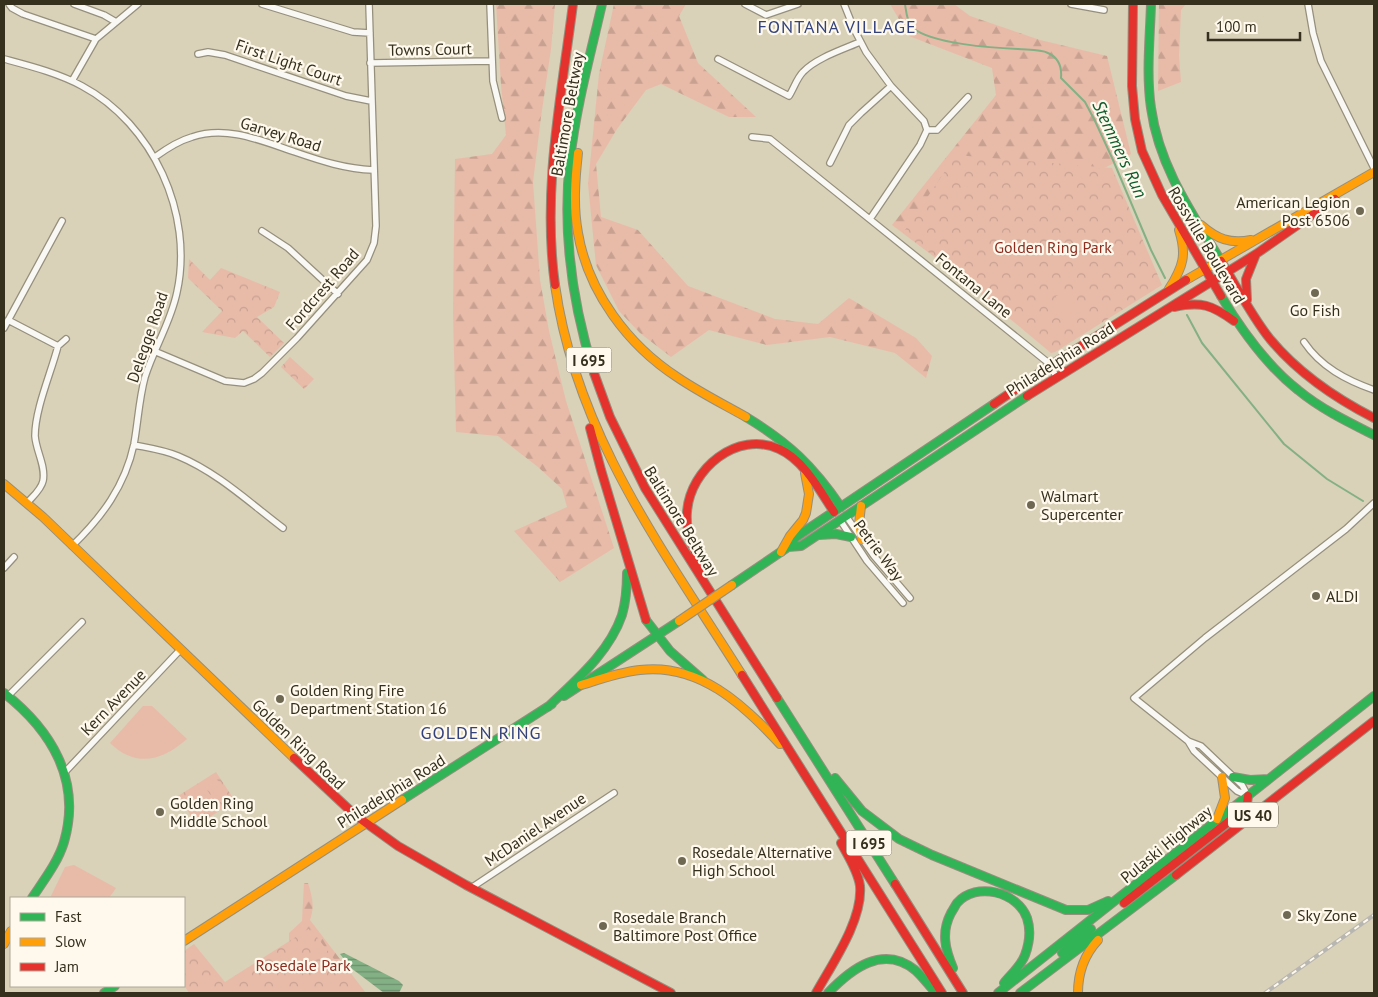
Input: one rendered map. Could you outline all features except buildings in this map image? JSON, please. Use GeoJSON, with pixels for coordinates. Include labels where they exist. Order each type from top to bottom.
{"type":"FeatureCollection","features":[{"type":"Feature","properties":{"kind":"main road","name":"Baltimore Beltway"},"geometry":{"type":"LineString","coordinates":[[573,4],[554,144],[550,225],[556,290],[562,324],[569,356],[586,408],[603,447],[631,499],[942,993]]}},
{"type":"Feature","properties":{"kind":"main road","name":"Baltimore Beltway"},"geometry":{"type":"LineString","coordinates":[[602,4],[571,150],[567,217],[572,285],[586,352],[600,396],[623,448],[650,496],[963,993]]}},
{"type":"Feature","properties":{"kind":"main road","name":"Rossville Boulevard"},"geometry":{"type":"LineString","coordinates":[[1133,4],[1131,86],[1138,136],[1151,174],[1174,217],[1240,325],[1275,370],[1299,392],[1324,409],[1374,435]]}},
{"type":"Feature","properties":{"kind":"main road","name":"Rossville Boulevard"},"geometry":{"type":"LineString","coordinates":[[1151,4],[1148,64],[1152,119],[1165,165],[1193,219],[1269,337],[1310,379],[1351,407],[1374,418]]}},
{"type":"Feature","properties":{"kind":"main road"},"geometry":{"type":"LineString","coordinates":[[583,92],[582,122],[574,183],[577,224],[584,255],[594,282],[607,306],[636,343],[660,365],[787,444],[813,468],[837,509]]}},
{"type":"Feature","properties":{"kind":"main road","name":"Philadelphia Road"},"geometry":{"type":"LineString","coordinates":[[185,940],[657,636],[781,552],[796,537],[1051,365],[1220,260],[1261,238],[1374,170]]}},
{"type":"Feature","properties":{"kind":"main road","name":"Philadelphia Road"},"geometry":{"type":"LineString","coordinates":[[788,547],[801,546],[817,536],[1056,377],[1256,254],[1329,204],[1345,188]]}},
{"type":"Feature","properties":{"kind":"main road"},"geometry":{"type":"LineString","coordinates":[[1167,292],[1178,275],[1184,254],[1184,244],[1174,217]]}},
{"type":"Feature","properties":{"kind":"main road"},"geometry":{"type":"LineString","coordinates":[[1193,219],[1212,235],[1227,241],[1242,242],[1261,238]]}},
{"type":"Feature","properties":{"kind":"main road"},"geometry":{"type":"LineString","coordinates":[[1248,304],[1246,279],[1256,254]]}},
{"type":"Feature","properties":{"kind":"main road"},"geometry":{"type":"LineString","coordinates":[[1164,310],[1194,303],[1210,305],[1240,325]]}},
{"type":"Feature","properties":{"kind":"main road"},"geometry":{"type":"LineString","coordinates":[[586,408],[594,447],[644,616],[657,636],[676,659],[750,712],[800,766]]}},
{"type":"Feature","properties":{"kind":"main road"},"geometry":{"type":"LineString","coordinates":[[715,599],[693,546],[687,511],[690,496],[700,474],[722,454],[738,447],[753,444],[767,445],[779,449],[794,460],[837,509]]}},
{"type":"Feature","properties":{"kind":"main road"},"geometry":{"type":"LineString","coordinates":[[781,552],[806,513],[809,494],[805,472]]}},
{"type":"Feature","properties":{"kind":"main road","name":"Golden Ring Road"},"geometry":{"type":"LineString","coordinates":[[4,484],[27,503],[364,824],[400,848],[471,888],[671,993]]}},
{"type":"Feature","properties":{"kind":"main road"},"geometry":{"type":"LineString","coordinates":[[861,506],[859,524],[862,540]]}},
{"type":"Feature","properties":{"kind":"main road","name":"Petrie Way"},"geometry":{"type":"LineString","coordinates":[[837,509],[843,518]]}},
{"type":"Feature","properties":{"kind":"main road"},"geometry":{"type":"LineString","coordinates":[[817,536],[836,534],[851,537]]}},
{"type":"Feature","properties":{"kind":"main road"},"geometry":{"type":"LineString","coordinates":[[548,707],[595,662],[612,640],[625,602],[628,579],[626,552]]}},
{"type":"Feature","properties":{"kind":"main road"},"geometry":{"type":"LineString","coordinates":[[581,685],[648,668],[676,671],[703,680]]}},
{"type":"Feature","properties":{"kind":"main road"},"geometry":{"type":"LineString","coordinates":[[6,694],[26,709],[54,746],[65,772],[68,791],[69,810],[65,837],[58,856],[33,897]]}},
{"type":"Feature","properties":{"kind":"main road","name":"Pulaski Highway"},"geometry":{"type":"LineString","coordinates":[[996,993],[1374,696]]}},
{"type":"Feature","properties":{"kind":"main road"},"geometry":{"type":"LineString","coordinates":[[787,713],[852,800],[887,831],[914,847],[1059,908],[1074,912],[1090,910],[1099,906],[1137,884]]}},
{"type":"Feature","properties":{"kind":"main road","name":"Pulaski Highway"},"geometry":{"type":"LineString","coordinates":[[1020,993],[1131,910],[1374,721]]}},
{"type":"Feature","properties":{"kind":"main road"},"geometry":{"type":"LineString","coordinates":[[1233,776],[1250,780],[1270,779]]}},
{"type":"Feature","properties":{"kind":"main road"},"geometry":{"type":"LineString","coordinates":[[1216,822],[1226,798],[1222,777]]}},
{"type":"Feature","properties":{"kind":"main road"},"geometry":{"type":"LineString","coordinates":[[1029,986],[1057,957],[1241,812],[1247,804],[1248,796]]}},
{"type":"Feature","properties":{"kind":"main road"},"geometry":{"type":"LineString","coordinates":[[816,993],[852,924],[860,898],[859,884],[822,802]]}},
{"type":"Feature","properties":{"kind":"main road"},"geometry":{"type":"LineString","coordinates":[[958,986],[945,946],[945,930],[948,917],[957,903],[964,897],[981,891],[993,891],[1007,895],[1021,906],[1028,919],[1030,931],[1030,939],[1024,956],[996,993]]}},
{"type":"Feature","properties":{"kind":"main road"},"geometry":{"type":"LineString","coordinates":[[1078,993],[1080,971],[1092,945],[1131,910]]}},
{"type":"Feature","properties":{"kind":"main road"},"geometry":{"type":"LineString","coordinates":[[4,944],[10,933]]}},
{"type":"Feature","properties":{"kind":"main road"},"geometry":{"type":"LineString","coordinates":[[828,993],[847,974],[856,968],[872,960],[884,958],[897,960],[912,968],[936,993]]}},
{"type":"Feature","properties":{"kind":"street"},"geometry":{"type":"LineString","coordinates":[[9,4],[12,8],[23,14],[96,39]]}},
{"type":"Feature","properties":{"kind":"street"},"geometry":{"type":"LineString","coordinates":[[74,4],[104,15],[116,22]]}},
{"type":"Feature","properties":{"kind":"street"},"geometry":{"type":"LineString","coordinates":[[72,81],[96,39],[138,4]]}},
{"type":"Feature","properties":{"kind":"street"},"geometry":{"type":"LineString","coordinates":[[262,4],[353,32],[370,33]]}},
{"type":"Feature","properties":{"kind":"street","name":"Fordcrest Road"},"geometry":{"type":"LineString","coordinates":[[154,351],[225,381],[239,383],[250,381],[262,373],[338,294],[367,260],[372,249],[376,226],[369,4]]}},
{"type":"Feature","properties":{"kind":"street","name":"Towns Court"},"geometry":{"type":"LineString","coordinates":[[490,4],[492,81],[502,118]]}},
{"type":"Feature","properties":{"kind":"street"},"geometry":{"type":"LineString","coordinates":[[745,4],[766,15],[798,4]]}},
{"type":"Feature","properties":{"kind":"street"},"geometry":{"type":"LineString","coordinates":[[844,4],[860,42],[875,65],[891,86],[924,121],[927,130],[920,145],[870,219]]}},
{"type":"Feature","properties":{"kind":"street"},"geometry":{"type":"LineString","coordinates":[[1071,4],[1104,10]]}},
{"type":"Feature","properties":{"kind":"street"},"geometry":{"type":"LineString","coordinates":[[1308,4],[1313,33],[1321,60],[1374,170]]}},
{"type":"Feature","properties":{"kind":"street"},"geometry":{"type":"LineString","coordinates":[[718,59],[789,96],[806,69],[828,56],[860,42]]}},
{"type":"Feature","properties":{"kind":"street","name":"First Light Court"},"geometry":{"type":"LineString","coordinates":[[198,54],[208,52],[226,55],[346,96],[371,101]]}},
{"type":"Feature","properties":{"kind":"street","name":"Delegge Road"},"geometry":{"type":"LineString","coordinates":[[4,59],[72,81],[92,92],[115,110],[155,157],[177,213],[181,254],[175,302],[154,351],[142,393],[134,445],[112,500],[96,522],[72,546]]}},
{"type":"Feature","properties":{"kind":"street","name":"Towns Court"},"geometry":{"type":"LineString","coordinates":[[370,63],[491,61]]}},
{"type":"Feature","properties":{"kind":"street"},"geometry":{"type":"LineString","coordinates":[[830,162],[850,125],[861,112],[891,86]]}},
{"type":"Feature","properties":{"kind":"street"},"geometry":{"type":"LineString","coordinates":[[927,130],[936,130],[968,97]]}},
{"type":"Feature","properties":{"kind":"street","name":"Garvey Road"},"geometry":{"type":"LineString","coordinates":[[155,157],[191,137],[208,133],[230,133],[251,137],[339,166],[373,170]]}},
{"type":"Feature","properties":{"kind":"street","name":"Fontana Lane"},"geometry":{"type":"LineString","coordinates":[[752,137],[770,139],[1051,365],[1056,377]]}},
{"type":"Feature","properties":{"kind":"street"},"geometry":{"type":"LineString","coordinates":[[4,328],[62,221]]}},
{"type":"Feature","properties":{"kind":"street"},"geometry":{"type":"LineString","coordinates":[[262,231],[288,248],[338,294]]}},
{"type":"Feature","properties":{"kind":"street"},"geometry":{"type":"LineString","coordinates":[[8,320],[58,346]]}},
{"type":"Feature","properties":{"kind":"street"},"geometry":{"type":"LineString","coordinates":[[27,503],[37,492],[43,480],[43,472],[36,444],[36,428],[58,346],[66,339]]}},
{"type":"Feature","properties":{"kind":"street"},"geometry":{"type":"LineString","coordinates":[[1304,342],[1315,356],[1329,368],[1349,380],[1374,390]]}},
{"type":"Feature","properties":{"kind":"street"},"geometry":{"type":"LineString","coordinates":[[134,445],[163,451],[193,463],[215,477],[283,528]]}},
{"type":"Feature","properties":{"kind":"street"},"geometry":{"type":"LineString","coordinates":[[1248,796],[1242,785],[1201,746],[1188,741],[1134,698],[1206,638],[1346,529],[1374,502]]}},
{"type":"Feature","properties":{"kind":"street","name":"Petrie Way"},"geometry":{"type":"LineString","coordinates":[[843,518],[851,537],[867,561],[903,603]]}},
{"type":"Feature","properties":{"kind":"street","name":"Petrie Way"},"geometry":{"type":"LineString","coordinates":[[843,518],[910,598]]}},
{"type":"Feature","properties":{"kind":"street"},"geometry":{"type":"LineString","coordinates":[[4,568],[14,557]]}},
{"type":"Feature","properties":{"kind":"street"},"geometry":{"type":"LineString","coordinates":[[6,694],[82,622]]}},
{"type":"Feature","properties":{"kind":"street","name":"Kern Avenue"},"geometry":{"type":"LineString","coordinates":[[65,772],[180,650]]}},
{"type":"Feature","properties":{"kind":"street"},"geometry":{"type":"LineString","coordinates":[[1188,741],[1194,751],[1237,791],[1248,796]]}},
{"type":"Feature","properties":{"kind":"street","name":"McDaniel Avenue"},"geometry":{"type":"LineString","coordinates":[[471,888],[614,793]]}},
{"type":"Feature","properties":{"kind":"green space"},"geometry":{"type":"Polygon","coordinates":[[[496,4],[555,4],[551,49],[533,182],[540,280],[549,331],[566,401],[614,548],[560,582],[514,531],[567,507],[562,489],[538,467],[498,436],[456,432],[453,312],[455,159],[492,154],[506,135],[496,4]]]}},
{"type":"Feature","properties":{"kind":"green space"},"geometry":{"type":"Polygon","coordinates":[[[614,4],[686,4],[679,16],[698,63],[756,117],[729,117],[661,84],[646,90],[617,129],[596,164],[601,217],[638,230],[688,286],[775,319],[818,324],[849,298],[916,338],[932,356],[926,378],[895,353],[830,337],[767,345],[709,330],[671,357],[640,333],[619,311],[596,265],[588,184],[599,74],[614,4]]]}},
{"type":"Feature","properties":{"kind":"green space"},"geometry":{"type":"Polygon","coordinates":[[[890,4],[954,4],[970,16],[1040,40],[1107,56],[1131,154],[1095,173],[948,267],[892,225],[996,95],[992,68],[909,36],[890,4]]]}},
{"type":"Feature","properties":{"kind":"green space"},"geometry":{"type":"Polygon","coordinates":[[[1159,4],[1186,4],[1181,10],[1179,56],[1181,82],[1158,91],[1159,4]]]}},
{"type":"Feature","properties":{"kind":"green space","name":"Golden Ring Park"},"geometry":{"type":"Polygon","coordinates":[[[956,155],[1112,168],[1162,285],[1051,353],[948,267],[903,233],[956,155]]]}},
{"type":"Feature","properties":{"kind":"green space"},"geometry":{"type":"Polygon","coordinates":[[[189,259],[210,280],[221,268],[280,292],[274,307],[257,317],[284,343],[270,357],[243,331],[235,338],[202,332],[222,311],[188,278],[189,259]]]}},
{"type":"Feature","properties":{"kind":"green space"},"geometry":{"type":"Polygon","coordinates":[[[1075,293],[1079,316],[1061,320],[1056,296],[1075,293]]]}},
{"type":"Feature","properties":{"kind":"green space"},"geometry":{"type":"Polygon","coordinates":[[[290,357],[314,379],[304,389],[281,367],[290,357]]]}},
{"type":"Feature","properties":{"kind":"green space"},"geometry":{"type":"Polygon","coordinates":[[[143,706],[152,706],[187,739],[178,747],[159,757],[149,759],[139,759],[120,751],[110,743],[143,706]]]}},
{"type":"Feature","properties":{"kind":"green space"},"geometry":{"type":"Polygon","coordinates":[[[216,772],[235,801],[197,825],[178,796],[216,772]]]}},
{"type":"Feature","properties":{"kind":"green space"},"geometry":{"type":"Polygon","coordinates":[[[216,778],[229,797],[220,802],[208,784],[216,778]]]}},
{"type":"Feature","properties":{"kind":"green space"},"geometry":{"type":"Polygon","coordinates":[[[204,786],[217,804],[208,810],[196,791],[204,786]]]}},
{"type":"Feature","properties":{"kind":"green space"},"geometry":{"type":"Polygon","coordinates":[[[193,793],[205,812],[196,817],[184,799],[193,793]]]}},
{"type":"Feature","properties":{"kind":"green space"},"geometry":{"type":"Polygon","coordinates":[[[74,865],[116,888],[110,897],[50,897],[65,867],[74,865]]]}},
{"type":"Feature","properties":{"kind":"green space"},"geometry":{"type":"Polygon","coordinates":[[[304,883],[308,883],[312,897],[313,906],[310,920],[366,993],[316,993],[289,943],[289,933],[302,921],[304,883]]]}},
{"type":"Feature","properties":{"kind":"green space","name":"Rosedale Park"},"geometry":{"type":"Polygon","coordinates":[[[310,928],[360,993],[189,993],[185,987],[185,950],[194,944],[225,982],[310,928]]]}},
{"type":"Feature","properties":{"kind":"shaded area"},"geometry":{"type":"Polygon","coordinates":[[[344,953],[399,981],[403,985],[399,993],[384,993],[351,968],[340,954],[344,953]]]}},
{"type":"Feature","properties":{"kind":"waterway","name":"Stemmers Run"},"geometry":{"type":"LineString","coordinates":[[905,4],[911,26],[934,38],[979,46],[1041,51],[1055,57],[1061,70],[1061,78],[1085,102],[1095,121],[1165,278]]}},
{"type":"Feature","properties":{"kind":"waterway","name":"Stemmers Run"},"geometry":{"type":"LineString","coordinates":[[1187,315],[1202,343],[1284,444],[1327,479],[1363,501]]}},
{"type":"Feature","properties":{"kind":"railway"},"geometry":{"type":"LineString","coordinates":[[1265,993],[1374,915]]}},
{"type":"Feature","properties":{"kind":"traffic: fast"},"geometry":{"type":"LineString","coordinates":[[594,373],[586,347],[575,294],[568,241],[567,214],[570,160],[576,121],[602,4]]}},
{"type":"Feature","properties":{"kind":"traffic: fast"},"geometry":{"type":"LineString","coordinates":[[1151,4],[1149,82],[1155,129],[1161,149],[1178,188],[1221,261]]}},
{"type":"Feature","properties":{"kind":"traffic: fast"},"geometry":{"type":"LineString","coordinates":[[1221,296],[1255,347],[1286,380],[1325,409],[1374,435]]}},
{"type":"Feature","properties":{"kind":"traffic: fast"},"geometry":{"type":"LineString","coordinates":[[788,547],[801,546],[1027,396]]}},
{"type":"Feature","properties":{"kind":"traffic: fast"},"geometry":{"type":"LineString","coordinates":[[732,585],[788,547],[796,537],[994,404]]}},
{"type":"Feature","properties":{"kind":"traffic: fast"},"geometry":{"type":"LineString","coordinates":[[746,417],[775,436],[799,456],[831,492],[841,507]]}},
{"type":"Feature","properties":{"kind":"traffic: fast"},"geometry":{"type":"LineString","coordinates":[[819,535],[836,534],[851,537]]}},
{"type":"Feature","properties":{"kind":"traffic: fast"},"geometry":{"type":"LineString","coordinates":[[548,707],[591,665],[609,642],[622,615],[627,573]]}},
{"type":"Feature","properties":{"kind":"traffic: fast"},"geometry":{"type":"LineString","coordinates":[[646,620],[670,651],[703,680]]}},
{"type":"Feature","properties":{"kind":"traffic: fast"},"geometry":{"type":"LineString","coordinates":[[564,696],[679,621]]}},
{"type":"Feature","properties":{"kind":"traffic: fast"},"geometry":{"type":"LineString","coordinates":[[4,693],[36,723],[48,740],[58,758],[65,777],[69,798],[69,819],[64,842],[58,857],[33,897]]}},
{"type":"Feature","properties":{"kind":"traffic: fast"},"geometry":{"type":"LineString","coordinates":[[998,993],[1374,696]]}},
{"type":"Feature","properties":{"kind":"traffic: fast"},"geometry":{"type":"LineString","coordinates":[[777,698],[895,884]]}},
{"type":"Feature","properties":{"kind":"traffic: fast"},"geometry":{"type":"LineString","coordinates":[[402,800],[552,704]]}},
{"type":"Feature","properties":{"kind":"traffic: fast"},"geometry":{"type":"LineString","coordinates":[[1233,777],[1250,780],[1269,779]]}},
{"type":"Feature","properties":{"kind":"traffic: fast"},"geometry":{"type":"LineString","coordinates":[[835,778],[862,811],[899,839],[932,855],[1066,910],[1088,910],[1108,901]]}},
{"type":"Feature","properties":{"kind":"traffic: fast"},"geometry":{"type":"LineString","coordinates":[[1020,993],[1176,875]]}},
{"type":"Feature","properties":{"kind":"traffic: fast"},"geometry":{"type":"LineString","coordinates":[[953,968],[945,941],[946,927],[951,913],[957,903],[965,896],[975,892],[996,892],[1006,896],[1022,909],[1029,927],[1028,942],[1023,959],[1004,983]]}},
{"type":"Feature","properties":{"kind":"traffic: fast"},"geometry":{"type":"LineString","coordinates":[[1062,953],[1091,929]]}},
{"type":"Feature","properties":{"kind":"traffic: fast"},"geometry":{"type":"LineString","coordinates":[[828,993],[857,968],[879,960],[891,959],[915,970],[936,993]]}},
{"type":"Feature","properties":{"kind":"traffic: fast"},"geometry":{"type":"LineString","coordinates":[[104,993],[113,987]]}},
{"type":"Feature","properties":{"kind":"traffic: slow"},"geometry":{"type":"LineString","coordinates":[[578,153],[575,193],[578,233],[583,255],[591,276],[613,315],[642,349],[659,364],[694,388],[746,417]]}},
{"type":"Feature","properties":{"kind":"traffic: slow"},"geometry":{"type":"LineString","coordinates":[[1186,280],[1374,172]]}},
{"type":"Feature","properties":{"kind":"traffic: slow"},"geometry":{"type":"LineString","coordinates":[[1201,225],[1218,237],[1230,241],[1251,240]]}},
{"type":"Feature","properties":{"kind":"traffic: slow"},"geometry":{"type":"LineString","coordinates":[[1169,289],[1178,274],[1182,261],[1183,247],[1179,230]]}},
{"type":"Feature","properties":{"kind":"traffic: slow"},"geometry":{"type":"LineString","coordinates":[[555,285],[566,340],[582,392],[603,442],[627,490],[654,537],[742,675]]}},
{"type":"Feature","properties":{"kind":"traffic: slow"},"geometry":{"type":"LineString","coordinates":[[781,552],[806,513],[809,494],[805,473]]}},
{"type":"Feature","properties":{"kind":"traffic: slow"},"geometry":{"type":"LineString","coordinates":[[4,484],[43,517],[294,758]]}},
{"type":"Feature","properties":{"kind":"traffic: slow"},"geometry":{"type":"LineString","coordinates":[[861,506],[859,524],[862,540]]}},
{"type":"Feature","properties":{"kind":"traffic: slow"},"geometry":{"type":"LineString","coordinates":[[679,621],[732,585]]}},
{"type":"Feature","properties":{"kind":"traffic: slow"},"geometry":{"type":"LineString","coordinates":[[581,685],[618,674],[640,670],[682,673],[718,689],[735,701],[780,744]]}},
{"type":"Feature","properties":{"kind":"traffic: slow"},"geometry":{"type":"LineString","coordinates":[[1217,819],[1225,798],[1222,777]]}},
{"type":"Feature","properties":{"kind":"traffic: slow"},"geometry":{"type":"LineString","coordinates":[[185,940],[402,800]]}},
{"type":"Feature","properties":{"kind":"traffic: slow"},"geometry":{"type":"LineString","coordinates":[[4,944],[10,933]]}},
{"type":"Feature","properties":{"kind":"traffic: slow"},"geometry":{"type":"LineString","coordinates":[[1078,993],[1079,978],[1083,964],[1098,940]]}},
{"type":"Feature","properties":{"kind":"traffic: jam"},"geometry":{"type":"LineString","coordinates":[[555,285],[552,250],[552,179],[573,4]]}},
{"type":"Feature","properties":{"kind":"traffic: jam"},"geometry":{"type":"LineString","coordinates":[[1133,4],[1132,86],[1135,119],[1142,151],[1162,195],[1221,296]]}},
{"type":"Feature","properties":{"kind":"traffic: jam"},"geometry":{"type":"LineString","coordinates":[[1027,396],[1256,254],[1335,199]]}},
{"type":"Feature","properties":{"kind":"traffic: jam"},"geometry":{"type":"LineString","coordinates":[[1247,300],[1246,279],[1256,254]]}},
{"type":"Feature","properties":{"kind":"traffic: jam"},"geometry":{"type":"LineString","coordinates":[[1221,261],[1244,301],[1281,352],[1318,384],[1374,418]]}},
{"type":"Feature","properties":{"kind":"traffic: jam"},"geometry":{"type":"LineString","coordinates":[[994,404],[1051,365],[1186,280]]}},
{"type":"Feature","properties":{"kind":"traffic: jam"},"geometry":{"type":"LineString","coordinates":[[1174,307],[1192,304],[1206,306],[1219,311],[1234,321]]}},
{"type":"Feature","properties":{"kind":"traffic: jam"},"geometry":{"type":"LineString","coordinates":[[594,373],[610,417],[645,488],[777,698]]}},
{"type":"Feature","properties":{"kind":"traffic: jam"},"geometry":{"type":"LineString","coordinates":[[590,428],[646,620]]}},
{"type":"Feature","properties":{"kind":"traffic: jam"},"geometry":{"type":"LineString","coordinates":[[705,574],[692,544],[688,528],[687,512],[690,496],[706,468],[718,457],[732,449],[747,445],[763,444],[788,454],[804,468],[834,512]]}},
{"type":"Feature","properties":{"kind":"traffic: jam"},"geometry":{"type":"LineString","coordinates":[[742,675],[942,993]]}},
{"type":"Feature","properties":{"kind":"traffic: jam"},"geometry":{"type":"LineString","coordinates":[[1176,875],[1374,721]]}},
{"type":"Feature","properties":{"kind":"traffic: jam"},"geometry":{"type":"LineString","coordinates":[[294,758],[355,815],[398,846],[466,885],[671,993]]}},
{"type":"Feature","properties":{"kind":"traffic: jam"},"geometry":{"type":"LineString","coordinates":[[1124,903],[1241,812],[1247,804],[1248,796]]}},
{"type":"Feature","properties":{"kind":"traffic: jam"},"geometry":{"type":"LineString","coordinates":[[816,993],[852,927],[860,899],[860,886],[857,875],[841,843]]}},
{"type":"Feature","properties":{"kind":"traffic: jam"},"geometry":{"type":"LineString","coordinates":[[895,884],[963,993]]}},
{"type":"Feature","properties":{"kind":"place","name":"American Legion Post 6506"},"geometry":{"type":"Point","coordinates":[1360,211]}},
{"type":"Feature","properties":{"kind":"place","name":"Go Fish"},"geometry":{"type":"Point","coordinates":[1315,293]}},
{"type":"Feature","properties":{"kind":"place","name":"Walmart Supercenter"},"geometry":{"type":"Point","coordinates":[1031,505]}},
{"type":"Feature","properties":{"kind":"place","name":"ALDI"},"geometry":{"type":"Point","coordinates":[1316,596]}},
{"type":"Feature","properties":{"kind":"place","name":"Golden Ring Fire Department Station 16"},"geometry":{"type":"Point","coordinates":[280,699]}},
{"type":"Feature","properties":{"kind":"place","name":"Golden Ring Middle School"},"geometry":{"type":"Point","coordinates":[160,812]}},
{"type":"Feature","properties":{"kind":"place","name":"Rosedale Alternative High School"},"geometry":{"type":"Point","coordinates":[682,861]}},
{"type":"Feature","properties":{"kind":"place","name":"Sky Zone"},"geometry":{"type":"Point","coordinates":[1287,915]}},
{"type":"Feature","properties":{"kind":"place","name":"Rosedale Branch Baltimore Post Office"},"geometry":{"type":"Point","coordinates":[603,926]}},
{"type":"Feature","properties":{"kind":"district","name":"FONTANA VILLAGE"},"geometry":{"type":"Point","coordinates":[837,26]}},
{"type":"Feature","properties":{"kind":"district","name":"GOLDEN RING"},"geometry":{"type":"Point","coordinates":[481,732]}}]}
